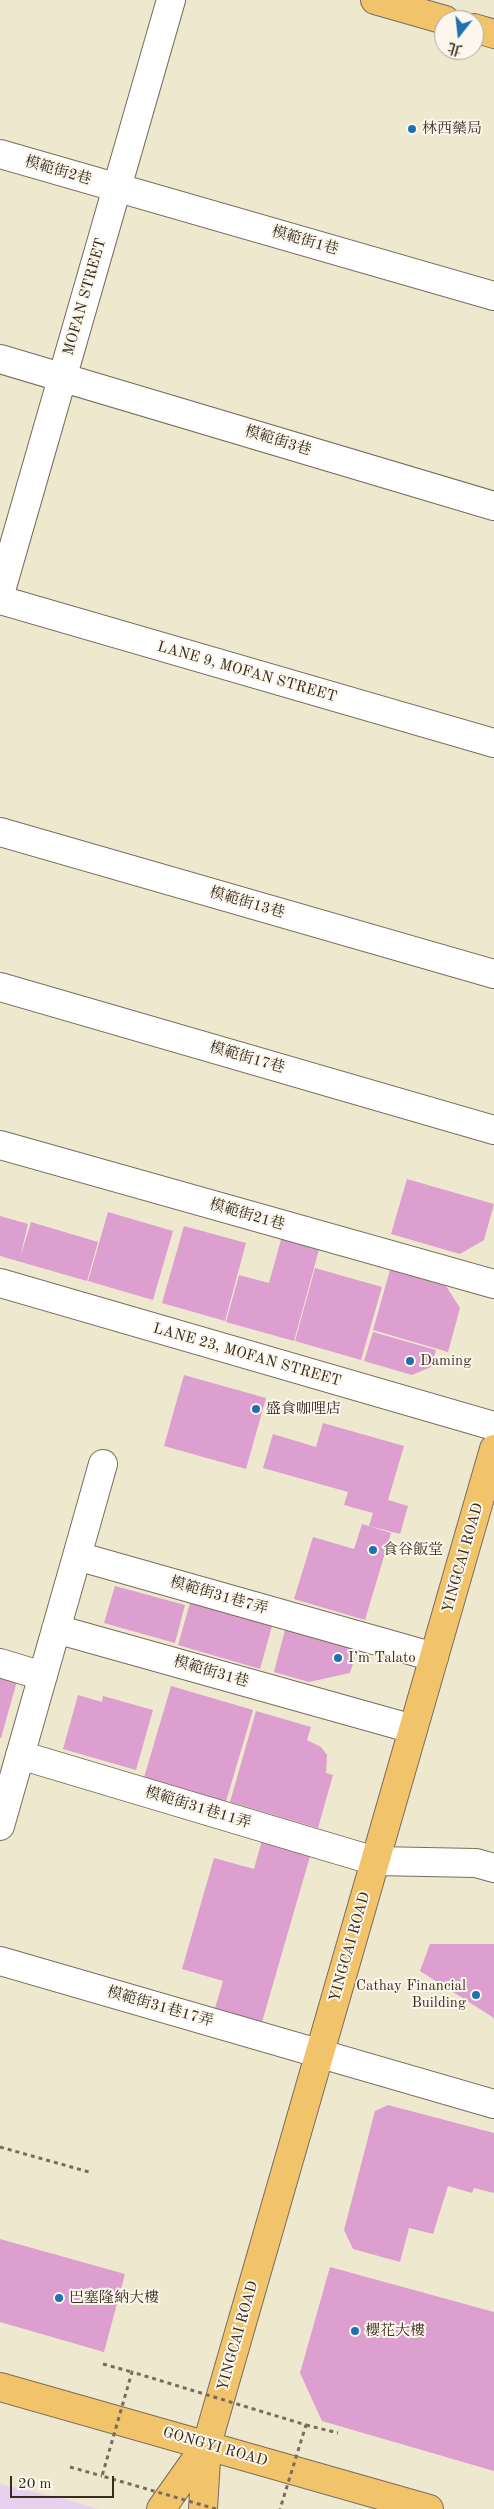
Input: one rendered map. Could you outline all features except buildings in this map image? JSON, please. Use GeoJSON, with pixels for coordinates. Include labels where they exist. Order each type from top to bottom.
{"type":"FeatureCollection","features":[{"type":"Feature","properties":{"kind":"main road"},"geometry":{"type":"LineString","coordinates":[[375,0],[434,17]]}},
{"type":"Feature","properties":{"kind":"main road","name":"YINGCAI ROAD"},"geometry":{"type":"LineString","coordinates":[[203,2509],[207,2444],[494,1449]]}},
{"type":"Feature","properties":{"kind":"main road","name":"GONGYI ROAD"},"geometry":{"type":"LineString","coordinates":[[0,2387],[207,2444],[429,2509]]}},
{"type":"Feature","properties":{"kind":"main road","name":"YINGCAI ROAD"},"geometry":{"type":"LineString","coordinates":[[161,2509],[207,2444]]}},
{"type":"Feature","properties":{"kind":"street","name":"MOFAN STREET"},"geometry":{"type":"LineString","coordinates":[[0,594],[171,0]]}},
{"type":"Feature","properties":{"kind":"street","name":"模範街2巷"},"geometry":{"type":"LineString","coordinates":[[0,154],[117,187]]}},
{"type":"Feature","properties":{"kind":"street","name":"模範街1巷"},"geometry":{"type":"LineString","coordinates":[[117,187],[494,296]]}},
{"type":"Feature","properties":{"kind":"street","name":"模範街3巷"},"geometry":{"type":"LineString","coordinates":[[0,359],[494,506]]}},
{"type":"Feature","properties":{"kind":"street","name":"LANE 9, MOFAN STREET"},"geometry":{"type":"LineString","coordinates":[[0,600],[494,743]]}},
{"type":"Feature","properties":{"kind":"street","name":"模範街13巷"},"geometry":{"type":"LineString","coordinates":[[0,832],[494,974]]}},
{"type":"Feature","properties":{"kind":"street","name":"模範街17巷"},"geometry":{"type":"LineString","coordinates":[[0,987],[494,1130]]}},
{"type":"Feature","properties":{"kind":"street","name":"模範街21巷"},"geometry":{"type":"LineString","coordinates":[[0,1145],[494,1284]]}},
{"type":"Feature","properties":{"kind":"street","name":"LANE 23, MOFAN STREET"},"geometry":{"type":"LineString","coordinates":[[0,1284],[494,1426]]}},
{"type":"Feature","properties":{"kind":"street"},"geometry":{"type":"LineString","coordinates":[[0,1826],[103,1464]]}},
{"type":"Feature","properties":{"kind":"street","name":"模範街31巷7弄"},"geometry":{"type":"LineString","coordinates":[[77,1556],[434,1657]]}},
{"type":"Feature","properties":{"kind":"street","name":"模範街31巷"},"geometry":{"type":"LineString","coordinates":[[56,1629],[413,1729]]}},
{"type":"Feature","properties":{"kind":"street"},"geometry":{"type":"LineString","coordinates":[[0,1663],[43,1676]]}},
{"type":"Feature","properties":{"kind":"street","name":"模範街31巷11弄"},"geometry":{"type":"LineString","coordinates":[[20,1755],[375,1861],[476,1863],[494,1868]]}},
{"type":"Feature","properties":{"kind":"street","name":"模範街31巷17弄"},"geometry":{"type":"LineString","coordinates":[[0,1961],[494,2104]]}},
{"type":"Feature","properties":{"kind":"path"},"geometry":{"type":"LineString","coordinates":[[0,2147],[89,2172]]}},
{"type":"Feature","properties":{"kind":"path"},"geometry":{"type":"LineString","coordinates":[[103,2364],[338,2433]]}},
{"type":"Feature","properties":{"kind":"path"},"geometry":{"type":"LineString","coordinates":[[102,2476],[132,2372]]}},
{"type":"Feature","properties":{"kind":"path"},"geometry":{"type":"LineString","coordinates":[[280,2509],[306,2425]]}},
{"type":"Feature","properties":{"kind":"path"},"geometry":{"type":"LineString","coordinates":[[70,2467],[216,2509]]}},
{"type":"Feature","properties":{"kind":"shaded area"},"geometry":{"type":"Polygon","coordinates":[[[0,2484],[72,2501],[98,2509],[0,2509],[0,2484]]]}},
{"type":"Feature","properties":{"kind":"place","name":"林西藥局"},"geometry":{"type":"Point","coordinates":[412,129]}},
{"type":"Feature","properties":{"kind":"place","name":"Daming"},"geometry":{"type":"Point","coordinates":[410,1361]}},
{"type":"Feature","properties":{"kind":"place","name":"盛食咖哩店"},"geometry":{"type":"Point","coordinates":[256,1409]}},
{"type":"Feature","properties":{"kind":"place","name":"食谷飯堂"},"geometry":{"type":"Point","coordinates":[373,1550]}},
{"type":"Feature","properties":{"kind":"place","name":"I’m Talato"},"geometry":{"type":"Point","coordinates":[338,1658]}},
{"type":"Feature","properties":{"kind":"place","name":"Cathay Financial Building"},"geometry":{"type":"Point","coordinates":[476,1995]}},
{"type":"Feature","properties":{"kind":"place","name":"巴塞隆納大樓"},"geometry":{"type":"Point","coordinates":[59,2298]}},
{"type":"Feature","properties":{"kind":"place","name":"櫻花大樓"},"geometry":{"type":"Point","coordinates":[355,2331]}}]}
